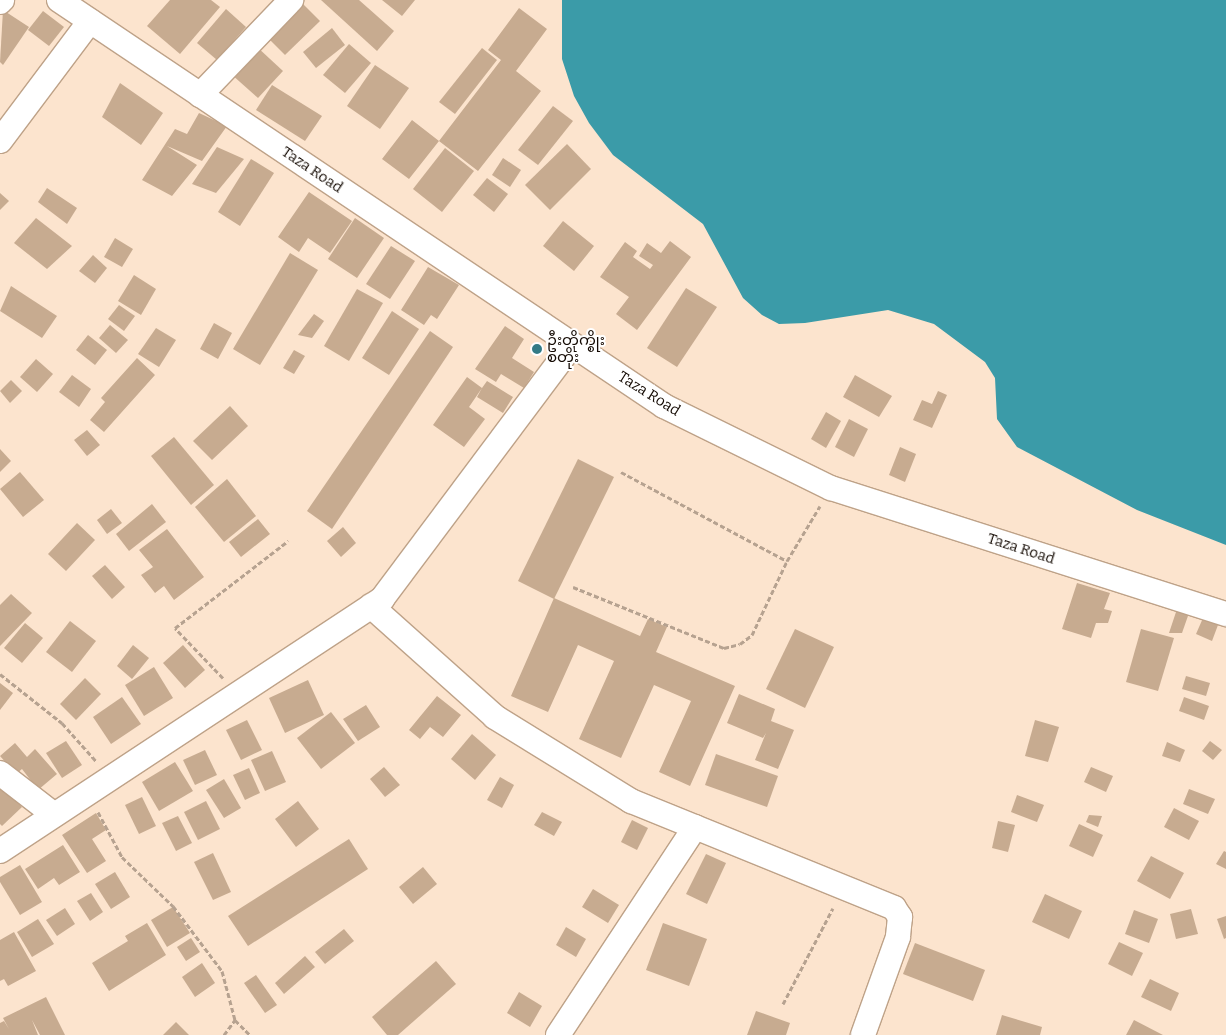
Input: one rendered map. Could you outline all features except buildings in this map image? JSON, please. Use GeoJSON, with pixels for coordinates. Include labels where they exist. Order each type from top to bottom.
{"type":"FeatureCollection","features":[{"type":"Feature","properties":{"kind":"street","name":"Taza Road"},"geometry":{"type":"LineString","coordinates":[[58,0],[664,406],[831,488],[1226,614]]}},
{"type":"Feature","properties":{"kind":"street"},"geometry":{"type":"LineString","coordinates":[[200,95],[291,0]]}},
{"type":"Feature","properties":{"kind":"street"},"geometry":{"type":"LineString","coordinates":[[0,142],[90,21]]}},
{"type":"Feature","properties":{"kind":"street"},"geometry":{"type":"LineString","coordinates":[[0,851],[87,791],[382,599],[572,345]]}},
{"type":"Feature","properties":{"kind":"street"},"geometry":{"type":"LineString","coordinates":[[371,606],[495,718],[631,801],[894,908],[901,925],[862,1035]]}},
{"type":"Feature","properties":{"kind":"street"},"geometry":{"type":"LineString","coordinates":[[0,773],[53,814]]}},
{"type":"Feature","properties":{"kind":"street"},"geometry":{"type":"LineString","coordinates":[[558,1035],[694,827]]}},
{"type":"Feature","properties":{"kind":"path"},"geometry":{"type":"LineString","coordinates":[[621,472],[787,561]]}},
{"type":"Feature","properties":{"kind":"path"},"geometry":{"type":"LineString","coordinates":[[573,587],[724,648],[752,635],[787,561],[831,488]]}},
{"type":"Feature","properties":{"kind":"path"},"geometry":{"type":"LineString","coordinates":[[237,693],[175,628],[288,541]]}},
{"type":"Feature","properties":{"kind":"path"},"geometry":{"type":"LineString","coordinates":[[0,674],[62,723],[110,776]]}},
{"type":"Feature","properties":{"kind":"path"},"geometry":{"type":"LineString","coordinates":[[87,791],[122,857],[174,906],[222,971],[235,1020],[250,1035]]}},
{"type":"Feature","properties":{"kind":"path"},"geometry":{"type":"LineString","coordinates":[[783,1004],[844,887]]}},
{"type":"Feature","properties":{"kind":"path"},"geometry":{"type":"LineString","coordinates":[[224,1035],[235,1020]]}},
{"type":"Feature","properties":{"kind":"water"},"geometry":{"type":"Polygon","coordinates":[[[562,0],[1226,0],[1226,545],[1137,510],[1017,447],[997,419],[995,378],[985,362],[934,324],[888,310],[805,323],[779,324],[762,315],[743,298],[703,224],[613,155],[589,123],[574,96],[562,59],[562,0]]]}},
{"type":"Feature","properties":{"kind":"place","name":"ဦးတိုက္စိုး စတိုး"},"geometry":{"type":"Point","coordinates":[537,349]}}]}
